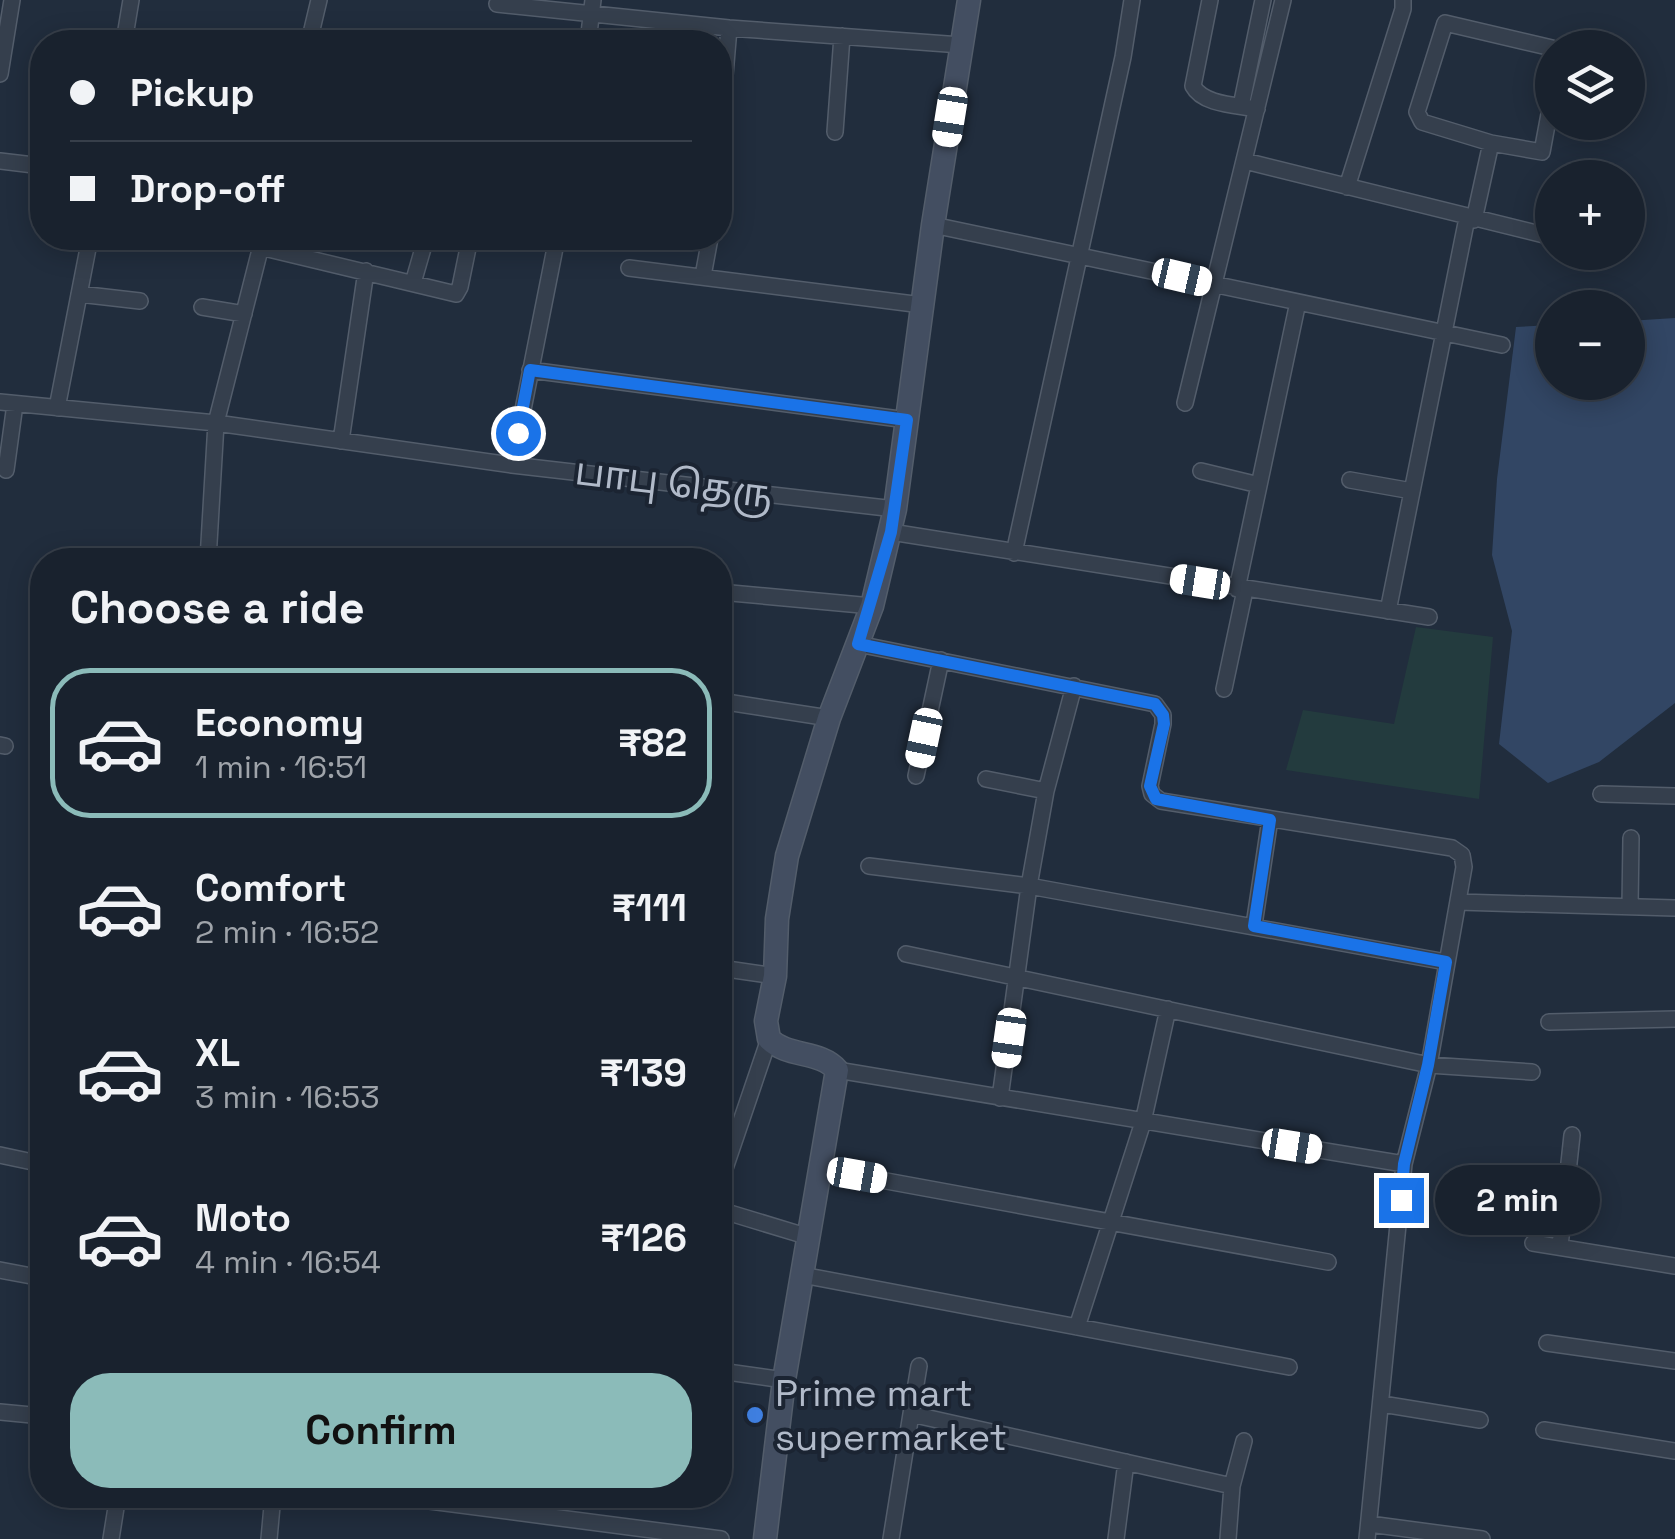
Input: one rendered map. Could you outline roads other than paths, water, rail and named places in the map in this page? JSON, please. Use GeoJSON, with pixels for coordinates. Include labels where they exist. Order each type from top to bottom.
{"type":"FeatureCollection","features":[{"type":"Feature","properties":{"kind":"street"},"geometry":{"type":"LineString","coordinates":[[0,72],[12,0]]}},
{"type":"Feature","properties":{"kind":"street"},"geometry":{"type":"LineString","coordinates":[[126,30],[131,0]]}},
{"type":"Feature","properties":{"kind":"street"},"geometry":{"type":"LineString","coordinates":[[312,30],[318,0]]}},
{"type":"Feature","properties":{"kind":"street"},"geometry":{"type":"LineString","coordinates":[[732,1147],[768,1039],[766,1021],[775,976],[777,919],[787,856],[828,718],[872,606],[893,520],[932,225],[969,0]]}},
{"type":"Feature","properties":{"kind":"street"},"geometry":{"type":"LineString","coordinates":[[1014,554],[1123,57],[1132,0]]}},
{"type":"Feature","properties":{"kind":"street"},"geometry":{"type":"LineString","coordinates":[[1210,0],[1194,86],[1203,98],[1249,107]]}},
{"type":"Feature","properties":{"kind":"street"},"geometry":{"type":"LineString","coordinates":[[1185,403],[1245,161],[1263,0]]}},
{"type":"Feature","properties":{"kind":"street"},"geometry":{"type":"LineString","coordinates":[[1249,107],[1283,0]]}},
{"type":"Feature","properties":{"kind":"street"},"geometry":{"type":"LineString","coordinates":[[1347,187],[1403,0]]}},
{"type":"Feature","properties":{"kind":"street"},"geometry":{"type":"LineString","coordinates":[[497,4],[592,7],[728,28],[960,45]]}},
{"type":"Feature","properties":{"kind":"street"},"geometry":{"type":"LineString","coordinates":[[1535,44],[1451,23],[1442,27],[1417,112],[1418,120],[1491,143],[1542,152],[1544,140]]}},
{"type":"Feature","properties":{"kind":"street"},"geometry":{"type":"LineString","coordinates":[[834,132],[842,36]]}},
{"type":"Feature","properties":{"kind":"street"},"geometry":{"type":"LineString","coordinates":[[1388,610],[1444,333],[1491,143]]}},
{"type":"Feature","properties":{"kind":"street"},"geometry":{"type":"LineString","coordinates":[[1245,161],[1535,233]]}},
{"type":"Feature","properties":{"kind":"street"},"geometry":{"type":"LineString","coordinates":[[0,162],[30,165]]}},
{"type":"Feature","properties":{"kind":"street"},"geometry":{"type":"LineString","coordinates":[[932,225],[1502,346]]}},
{"type":"Feature","properties":{"kind":"street"},"geometry":{"type":"LineString","coordinates":[[57,408],[88,250]]}},
{"type":"Feature","properties":{"kind":"street"},"geometry":{"type":"LineString","coordinates":[[209,548],[216,423],[260,250]]}},
{"type":"Feature","properties":{"kind":"street"},"geometry":{"type":"LineString","coordinates":[[291,250],[453,294],[459,292],[468,250]]}},
{"type":"Feature","properties":{"kind":"street"},"geometry":{"type":"LineString","coordinates":[[413,283],[423,250]]}},
{"type":"Feature","properties":{"kind":"street"},"geometry":{"type":"LineString","coordinates":[[512,464],[555,250]]}},
{"type":"Feature","properties":{"kind":"street"},"geometry":{"type":"LineString","coordinates":[[703,276],[708,250]]}},
{"type":"Feature","properties":{"kind":"street"},"geometry":{"type":"LineString","coordinates":[[629,268],[922,305]]}},
{"type":"Feature","properties":{"kind":"street"},"geometry":{"type":"LineString","coordinates":[[342,441],[366,271]]}},
{"type":"Feature","properties":{"kind":"street"},"geometry":{"type":"LineString","coordinates":[[79,294],[140,301]]}},
{"type":"Feature","properties":{"kind":"street"},"geometry":{"type":"LineString","coordinates":[[1224,689],[1259,485],[1298,302]]}},
{"type":"Feature","properties":{"kind":"street"},"geometry":{"type":"LineString","coordinates":[[202,307],[244,314]]}},
{"type":"Feature","properties":{"kind":"street"},"geometry":{"type":"LineString","coordinates":[[530,370],[907,420]]}},
{"type":"Feature","properties":{"kind":"street"},"geometry":{"type":"LineString","coordinates":[[6,470],[7,403]]}},
{"type":"Feature","properties":{"kind":"street","name":"பாபு தெரு"},"geometry":{"type":"LineString","coordinates":[[7,403],[216,423],[893,520],[1014,554],[1428,617]]}},
{"type":"Feature","properties":{"kind":"street"},"geometry":{"type":"LineString","coordinates":[[1201,472],[1259,485]]}},
{"type":"Feature","properties":{"kind":"street"},"geometry":{"type":"LineString","coordinates":[[1350,480],[1412,491]]}},
{"type":"Feature","properties":{"kind":"street"},"geometry":{"type":"LineString","coordinates":[[732,593],[872,606]]}},
{"type":"Feature","properties":{"kind":"street"},"geometry":{"type":"LineString","coordinates":[[858,644],[1148,701],[1160,709],[1164,724],[1150,786],[1156,799],[1459,851],[1464,868],[1428,1065],[1404,1164],[1368,1531],[1482,1539]]}},
{"type":"Feature","properties":{"kind":"street"},"geometry":{"type":"LineString","coordinates":[[916,776],[941,660]]}},
{"type":"Feature","properties":{"kind":"street"},"geometry":{"type":"LineString","coordinates":[[1000,1098],[1046,791],[1074,686]]}},
{"type":"Feature","properties":{"kind":"street"},"geometry":{"type":"LineString","coordinates":[[732,703],[828,718]]}},
{"type":"Feature","properties":{"kind":"street"},"geometry":{"type":"LineString","coordinates":[[986,779],[1046,791]]}},
{"type":"Feature","properties":{"kind":"street"},"geometry":{"type":"LineString","coordinates":[[1600,794],[1675,796]]}},
{"type":"Feature","properties":{"kind":"street"},"geometry":{"type":"LineString","coordinates":[[1254,926],[1270,820]]}},
{"type":"Feature","properties":{"kind":"street"},"geometry":{"type":"LineString","coordinates":[[1630,906],[1632,838]]}},
{"type":"Feature","properties":{"kind":"street"},"geometry":{"type":"LineString","coordinates":[[869,866],[1029,886],[1446,962]]}},
{"type":"Feature","properties":{"kind":"street"},"geometry":{"type":"LineString","coordinates":[[1458,902],[1675,908]]}},
{"type":"Feature","properties":{"kind":"street"},"geometry":{"type":"LineString","coordinates":[[906,954],[1428,1065],[1532,1072]]}},
{"type":"Feature","properties":{"kind":"street"},"geometry":{"type":"LineString","coordinates":[[732,970],[775,976]]}},
{"type":"Feature","properties":{"kind":"street"},"geometry":{"type":"LineString","coordinates":[[1078,1327],[1143,1122],[1168,1009]]}},
{"type":"Feature","properties":{"kind":"street"},"geometry":{"type":"LineString","coordinates":[[1549,1022],[1675,1019]]}},
{"type":"Feature","properties":{"kind":"street"},"geometry":{"type":"LineString","coordinates":[[768,1039],[782,1049],[828,1061],[838,1070],[1404,1164]]}},
{"type":"Feature","properties":{"kind":"street"},"geometry":{"type":"LineString","coordinates":[[765,1539],[784,1380],[838,1070]]}},
{"type":"Feature","properties":{"kind":"street"},"geometry":{"type":"LineString","coordinates":[[1560,1246],[1572,1134]]}},
{"type":"Feature","properties":{"kind":"street"},"geometry":{"type":"LineString","coordinates":[[0,1155],[30,1161]]}},
{"type":"Feature","properties":{"kind":"street"},"geometry":{"type":"LineString","coordinates":[[821,1169],[1328,1262]]}},
{"type":"Feature","properties":{"kind":"street"},"geometry":{"type":"LineString","coordinates":[[1479,1174],[1568,1177]]}},
{"type":"Feature","properties":{"kind":"street"},"geometry":{"type":"LineString","coordinates":[[732,1214],[809,1237]]}},
{"type":"Feature","properties":{"kind":"street"},"geometry":{"type":"LineString","coordinates":[[1534,1243],[1675,1266]]}},
{"type":"Feature","properties":{"kind":"street"},"geometry":{"type":"LineString","coordinates":[[0,1270],[30,1276]]}},
{"type":"Feature","properties":{"kind":"street"},"geometry":{"type":"LineString","coordinates":[[802,1275],[1289,1367]]}},
{"type":"Feature","properties":{"kind":"street"},"geometry":{"type":"LineString","coordinates":[[1547,1343],[1675,1361]]}},
{"type":"Feature","properties":{"kind":"street"},"geometry":{"type":"LineString","coordinates":[[892,1539],[919,1366]]}},
{"type":"Feature","properties":{"kind":"street"},"geometry":{"type":"LineString","coordinates":[[732,1374],[784,1380]]}},
{"type":"Feature","properties":{"kind":"street"},"geometry":{"type":"LineString","coordinates":[[1382,1404],[1480,1420]]}},
{"type":"Feature","properties":{"kind":"street"},"geometry":{"type":"LineString","coordinates":[[0,1412],[30,1415]]}},
{"type":"Feature","properties":{"kind":"street"},"geometry":{"type":"LineString","coordinates":[[911,1414],[1232,1486]]}},
{"type":"Feature","properties":{"kind":"street"},"geometry":{"type":"LineString","coordinates":[[1544,1430],[1675,1452]]}},
{"type":"Feature","properties":{"kind":"street"},"geometry":{"type":"LineString","coordinates":[[1228,1539],[1232,1486],[1244,1441]]}},
{"type":"Feature","properties":{"kind":"street"},"geometry":{"type":"LineString","coordinates":[[1116,1539],[1126,1462]]}},
{"type":"Feature","properties":{"kind":"street"},"geometry":{"type":"LineString","coordinates":[[111,1539],[116,1508]]}},
{"type":"Feature","properties":{"kind":"street"},"geometry":{"type":"LineString","coordinates":[[268,1539],[272,1508]]}},
{"type":"Feature","properties":{"kind":"street"},"geometry":{"type":"LineString","coordinates":[[464,1508],[613,1532],[720,1539]]}},
{"type":"Feature","properties":{"kind":"water"},"geometry":{"type":"Polygon","coordinates":[[[1675,318],[1675,703],[1599,762],[1548,783],[1499,744],[1512,631],[1492,555],[1516,327],[1535,326],[1535,400],[1645,400],[1645,320],[1675,318]]]}},
{"type":"Feature","properties":{"kind":"place","name":"Prime mart supermarket"},"geometry":{"type":"Point","coordinates":[755,1415]}}]}
